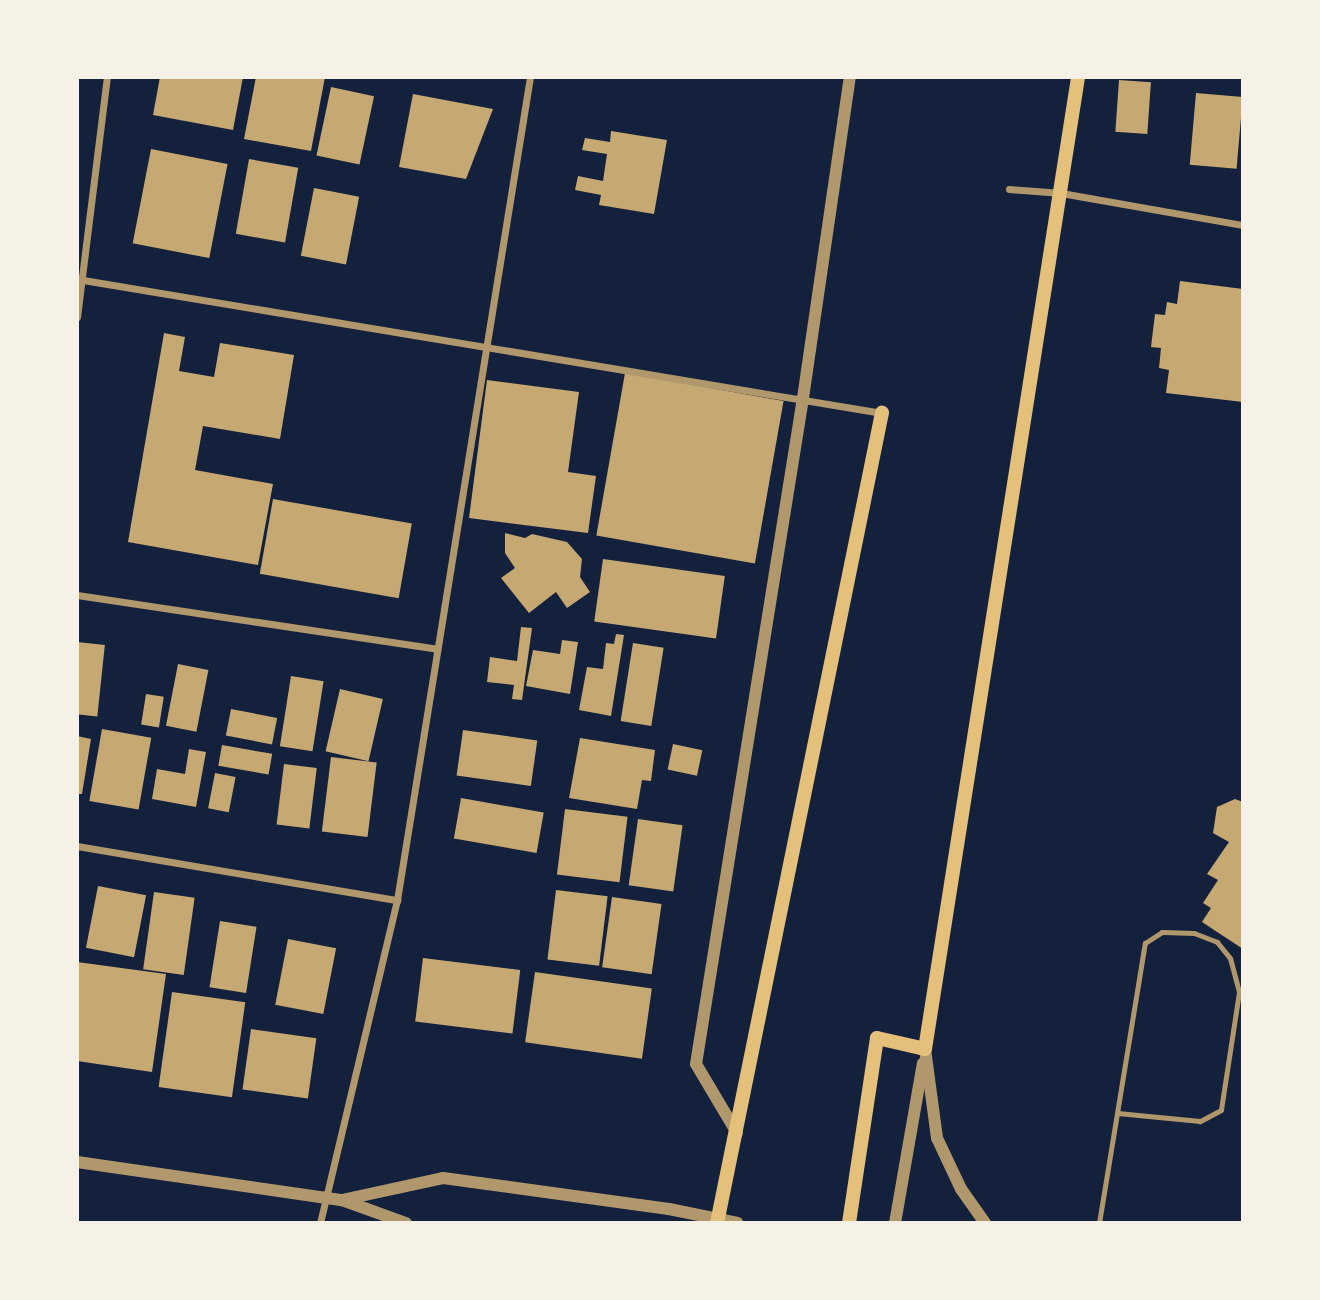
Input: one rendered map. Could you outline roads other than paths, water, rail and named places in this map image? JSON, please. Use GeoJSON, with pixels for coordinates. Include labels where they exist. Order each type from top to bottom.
{"type":"FeatureCollection","features":[{"type":"Feature","properties":{"kind":"main road"},"geometry":{"type":"LineString","coordinates":[[849,1223],[877,1038],[925,1049],[1078,77]]}},
{"type":"Feature","properties":{"kind":"main road"},"geometry":{"type":"LineString","coordinates":[[717,1221],[882,413]]}},
{"type":"Feature","properties":{"kind":"street"},"geometry":{"type":"LineString","coordinates":[[77,317],[107,77]]}},
{"type":"Feature","properties":{"kind":"street"},"geometry":{"type":"LineString","coordinates":[[320,1223],[397,900],[530,77]]}},
{"type":"Feature","properties":{"kind":"street"},"geometry":{"type":"LineString","coordinates":[[737,1133],[696,1064],[803,398],[850,77]]}},
{"type":"Feature","properties":{"kind":"street"},"geometry":{"type":"LineString","coordinates":[[1009,189],[1061,193],[1243,225]]}},
{"type":"Feature","properties":{"kind":"street"},"geometry":{"type":"LineString","coordinates":[[80,279],[882,413]]}},
{"type":"Feature","properties":{"kind":"street"},"geometry":{"type":"LineString","coordinates":[[77,595],[437,649]]}},
{"type":"Feature","properties":{"kind":"street"},"geometry":{"type":"LineString","coordinates":[[77,846],[397,900]]}},
{"type":"Feature","properties":{"kind":"street"},"geometry":{"type":"LineString","coordinates":[[895,1223],[925,1049]]}},
{"type":"Feature","properties":{"kind":"street"},"geometry":{"type":"LineString","coordinates":[[925,1049],[937,1138],[961,1189],[985,1223]]}},
{"type":"Feature","properties":{"kind":"street"},"geometry":{"type":"LineString","coordinates":[[77,1162],[342,1200],[406,1223]]}},
{"type":"Feature","properties":{"kind":"street"},"geometry":{"type":"LineString","coordinates":[[342,1200],[443,1178],[669,1209],[717,1221],[738,1223]]}},
{"type":"Feature","properties":{"kind":"street"},"geometry":{"type":"LineString","coordinates":[[665,1223],[669,1209]]}},
{"type":"Feature","properties":{"kind":"lane"},"geometry":{"type":"LineString","coordinates":[[1099,1223],[1145,943],[1162,932],[1194,933],[1217,942],[1230,958],[1239,992],[1221,1110],[1200,1121],[1118,1113]]}}]}
